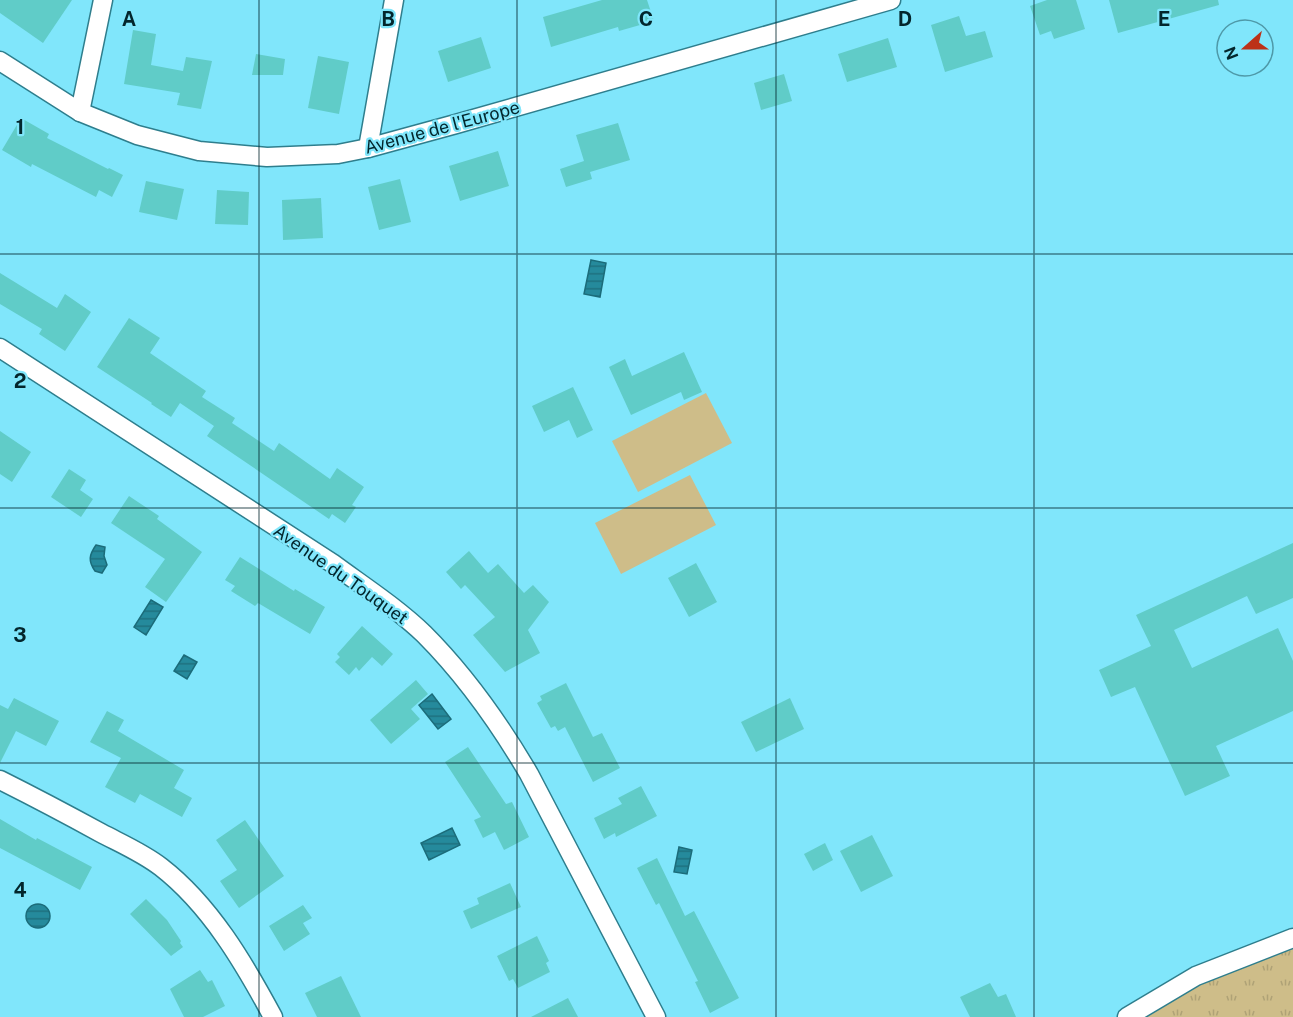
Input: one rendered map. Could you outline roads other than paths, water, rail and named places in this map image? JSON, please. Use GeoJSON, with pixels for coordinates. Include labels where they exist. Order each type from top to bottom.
{"type":"FeatureCollection","features":[{"type":"Feature","properties":{"kind":"street"},"geometry":{"type":"LineString","coordinates":[[80,112],[102,0]]}},
{"type":"Feature","properties":{"kind":"street"},"geometry":{"type":"LineString","coordinates":[[368,148],[394,0]]}},
{"type":"Feature","properties":{"kind":"street","name":"Avenue de l'Europe"},"geometry":{"type":"LineString","coordinates":[[0,61],[80,112],[137,135],[199,151],[267,157],[338,154],[368,148],[891,0]]}},
{"type":"Feature","properties":{"kind":"street","name":"Avenue du Touquet"},"geometry":{"type":"LineString","coordinates":[[0,348],[332,563],[382,599],[423,634],[478,693],[507,737],[529,774],[656,1017]]}},
{"type":"Feature","properties":{"kind":"street"},"geometry":{"type":"LineString","coordinates":[[0,780],[136,851],[161,867],[182,885],[201,905],[224,936],[273,1017]]}},
{"type":"Feature","properties":{"kind":"street"},"geometry":{"type":"LineString","coordinates":[[1127,1017],[1197,976],[1293,938]]}},
{"type":"Feature","properties":{"kind":"water"},"geometry":{"type":"Polygon","coordinates":[[[591,260],[606,263],[600,297],[584,294],[591,260]]]}},
{"type":"Feature","properties":{"kind":"water"},"geometry":{"type":"Polygon","coordinates":[[[96,545],[105,547],[104,556],[107,565],[102,573],[95,571],[90,561],[96,545]]]}},
{"type":"Feature","properties":{"kind":"water"},"geometry":{"type":"Polygon","coordinates":[[[151,600],[163,607],[146,635],[134,627],[151,600]]]}},
{"type":"Feature","properties":{"kind":"water"},"geometry":{"type":"Polygon","coordinates":[[[184,655],[197,662],[187,679],[174,671],[184,655]]]}},
{"type":"Feature","properties":{"kind":"water"},"geometry":{"type":"Polygon","coordinates":[[[432,694],[451,719],[438,729],[419,705],[432,694]]]}},
{"type":"Feature","properties":{"kind":"water"},"geometry":{"type":"Polygon","coordinates":[[[452,828],[460,845],[429,860],[421,843],[452,828]]]}},
{"type":"Feature","properties":{"kind":"water"},"geometry":{"type":"Polygon","coordinates":[[[679,847],[692,850],[687,874],[674,872],[679,847]]]}},
{"type":"Feature","properties":{"kind":"water"},"geometry":{"type":"Polygon","coordinates":[[[38,904],[47,907],[50,916],[47,925],[38,928],[29,925],[26,916],[29,907],[38,904]]]}}]}
